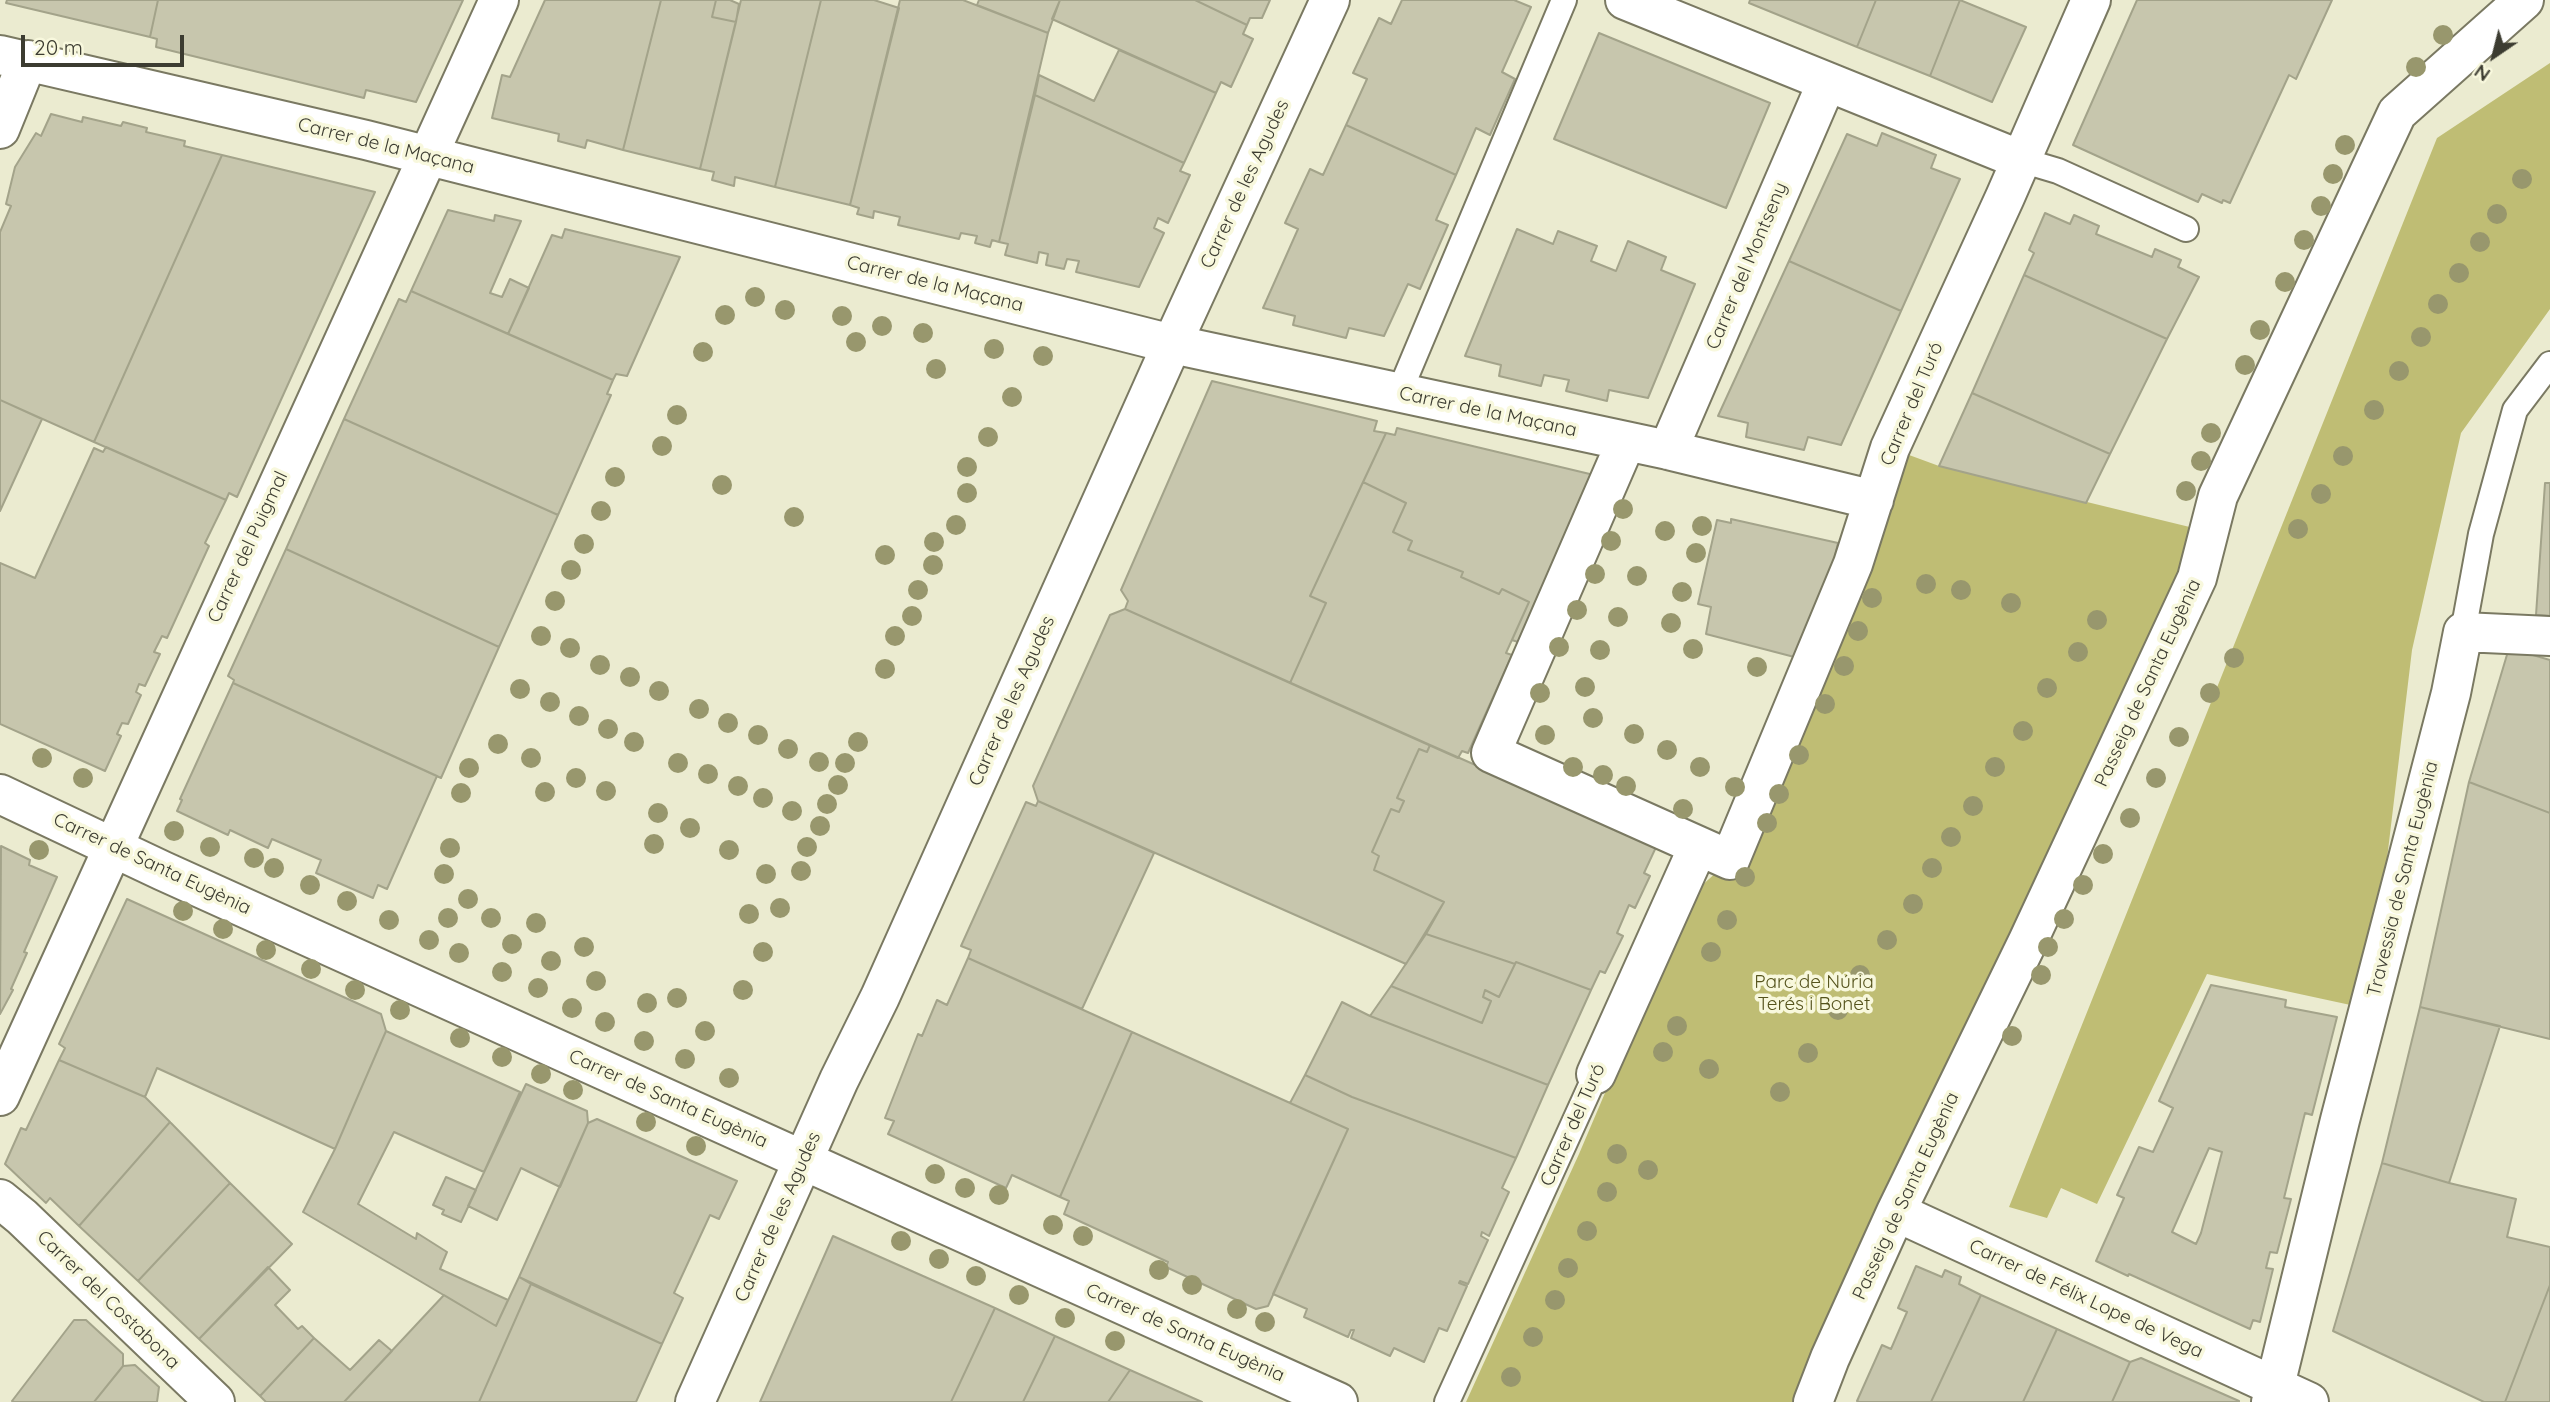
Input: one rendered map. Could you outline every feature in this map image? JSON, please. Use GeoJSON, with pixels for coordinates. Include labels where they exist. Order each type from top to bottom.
{"type":"FeatureCollection","features":[{"type":"Feature","properties":{"kind":"street","name":"Carrer del Puigmal"},"geometry":{"type":"LineString","coordinates":[[0,1096],[499,0]]}},
{"type":"Feature","properties":{"kind":"street","name":"Carrer de les Agudes"},"geometry":{"type":"LineString","coordinates":[[695,1402],[1330,0]]}},
{"type":"Feature","properties":{"kind":"street"},"geometry":{"type":"LineString","coordinates":[[1625,0],[2021,160]]}},
{"type":"Feature","properties":{"kind":"street","name":"Carrer del Turó"},"geometry":{"type":"LineString","coordinates":[[1626,442],[1492,753],[1730,860],[1853,564],[1890,448],[2091,0]]}},
{"type":"Feature","properties":{"kind":"street","name":"Passeig de Santa Eugènia"},"geometry":{"type":"LineString","coordinates":[[1813,1402],[1896,1212],[2028,941],[2197,578],[2218,496],[2397,113],[2524,0]]}},
{"type":"Feature","properties":{"kind":"street","name":"Carrer de la Maçana"},"geometry":{"type":"LineString","coordinates":[[14,57],[427,156],[1172,344],[1668,450],[1874,500]]}},
{"type":"Feature","properties":{"kind":"street"},"geometry":{"type":"LineString","coordinates":[[0,129],[14,57]]}},
{"type":"Feature","properties":{"kind":"street","name":"Carrer del Montseny"},"geometry":{"type":"LineString","coordinates":[[1668,450],[1827,82]]}},
{"type":"Feature","properties":{"kind":"street"},"geometry":{"type":"LineString","coordinates":[[2463,632],[2550,636]]}},
{"type":"Feature","properties":{"kind":"street","name":"Travessia de Santa Eugènia"},"geometry":{"type":"LineString","coordinates":[[2273,1394],[2340,1121],[2451,693],[2463,632]]}},
{"type":"Feature","properties":{"kind":"street","name":"Carrer de Santa Eugènia"},"geometry":{"type":"LineString","coordinates":[[0,794],[1332,1401]]}},
{"type":"Feature","properties":{"kind":"street","name":"Carrer del Turó"},"geometry":{"type":"LineString","coordinates":[[1596,1074],[1698,847]]}},
{"type":"Feature","properties":{"kind":"street","name":"Carrer del Costabona"},"geometry":{"type":"LineString","coordinates":[[0,1199],[215,1402]]}},
{"type":"Feature","properties":{"kind":"street","name":"Carrer de Félix Lope de Vega"},"geometry":{"type":"LineString","coordinates":[[1896,1212],[2273,1394],[2309,1402]]}},
{"type":"Feature","properties":{"kind":"lane"},"geometry":{"type":"LineString","coordinates":[[1399,393],[1563,0]]}},
{"type":"Feature","properties":{"kind":"lane"},"geometry":{"type":"LineString","coordinates":[[2021,160],[2058,171],[2186,229]]}},
{"type":"Feature","properties":{"kind":"lane","name":"Travessia de Santa Eugènia"},"geometry":{"type":"LineString","coordinates":[[2463,632],[2481,534],[2515,410],[2550,364]]}},
{"type":"Feature","properties":{"kind":"lane","name":"Carrer del Turó"},"geometry":{"type":"LineString","coordinates":[[1447,1402],[1596,1074]]}},
{"type":"Feature","properties":{"kind":"green space"},"geometry":{"type":"Polygon","coordinates":[[[2550,63],[2550,309],[2461,433],[2412,650],[2369,1009],[2207,974],[2097,1204],[2061,1188],[2047,1218],[2009,1207],[2437,138],[2550,63]]]}},
{"type":"Feature","properties":{"kind":"green space","name":"Parc de Núria Terés i Bonet"},"geometry":{"type":"Polygon","coordinates":[[[1890,448],[1939,466],[2202,530],[1792,1402],[1466,1402],[1579,1154],[1688,898],[1730,860],[1890,448]]]}},
{"type":"Feature","properties":{"kind":"building"},"geometry":{"type":"Polygon","coordinates":[[[7,0],[158,0],[150,37],[6,3],[7,0]]]}},
{"type":"Feature","properties":{"kind":"building"},"geometry":{"type":"Polygon","coordinates":[[[158,0],[463,0],[416,102],[366,90],[364,98],[156,47],[157,39],[150,37],[158,0]]]}},
{"type":"Feature","properties":{"kind":"building"},"geometry":{"type":"Polygon","coordinates":[[[545,0],[661,0],[623,150],[587,140],[585,148],[558,141],[559,134],[492,118],[502,75],[510,77],[545,0]]]}},
{"type":"Feature","properties":{"kind":"building"},"geometry":{"type":"Polygon","coordinates":[[[661,0],[716,0],[712,17],[736,22],[700,169],[623,150],[661,0]]]}},
{"type":"Feature","properties":{"kind":"building"},"geometry":{"type":"Polygon","coordinates":[[[716,0],[730,0],[739,4],[736,22],[712,17],[716,0]]]}},
{"type":"Feature","properties":{"kind":"building"},"geometry":{"type":"Polygon","coordinates":[[[741,0],[821,0],[775,187],[735,177],[734,186],[712,180],[714,172],[700,169],[741,0]]]}},
{"type":"Feature","properties":{"kind":"building"},"geometry":{"type":"Polygon","coordinates":[[[821,0],[874,0],[899,8],[850,205],[775,187],[821,0]]]}},
{"type":"Feature","properties":{"kind":"building"},"geometry":{"type":"Polygon","coordinates":[[[900,0],[963,0],[1048,33],[999,242],[992,240],[990,247],[975,243],[977,236],[961,233],[959,239],[898,225],[900,217],[874,211],[873,218],[857,214],[859,208],[850,205],[900,0]]]}},
{"type":"Feature","properties":{"kind":"building"},"geometry":{"type":"Polygon","coordinates":[[[979,0],[1060,0],[1048,33],[977,5],[979,0]]]}},
{"type":"Feature","properties":{"kind":"building"},"geometry":{"type":"Polygon","coordinates":[[[1060,0],[1195,0],[1247,25],[1243,34],[1253,39],[1231,87],[1221,82],[1216,93],[1052,19],[1060,0]]]}},
{"type":"Feature","properties":{"kind":"building"},"geometry":{"type":"Polygon","coordinates":[[[1195,0],[1270,0],[1262,18],[1250,18],[1247,25],[1195,0]]]}},
{"type":"Feature","properties":{"kind":"building"},"geometry":{"type":"Polygon","coordinates":[[[1402,0],[1514,0],[1531,7],[1502,72],[1515,79],[1490,135],[1476,128],[1456,175],[1346,125],[1367,79],[1353,73],[1379,18],[1391,24],[1402,0]]]}},
{"type":"Feature","properties":{"kind":"building"},"geometry":{"type":"Polygon","coordinates":[[[1750,0],[1876,0],[1857,47],[1749,3],[1750,0]]]}},
{"type":"Feature","properties":{"kind":"building"},"geometry":{"type":"Polygon","coordinates":[[[1876,0],[1960,0],[1930,76],[1857,47],[1876,0]]]}},
{"type":"Feature","properties":{"kind":"building"},"geometry":{"type":"Polygon","coordinates":[[[1960,0],[2026,27],[1992,102],[1930,76],[1960,0]]]}},
{"type":"Feature","properties":{"kind":"building"},"geometry":{"type":"Polygon","coordinates":[[[2137,0],[2332,0],[2296,79],[2289,75],[2230,203],[2223,200],[2222,203],[2202,194],[2198,202],[2073,145],[2137,0]]]}},
{"type":"Feature","properties":{"kind":"building"},"geometry":{"type":"Polygon","coordinates":[[[1599,33],[1770,103],[1726,208],[1554,139],[1599,33]]]}},
{"type":"Feature","properties":{"kind":"building"},"geometry":{"type":"Polygon","coordinates":[[[1119,50],[1216,93],[1184,163],[1035,95],[1039,75],[1094,101],[1119,50]]]}},
{"type":"Feature","properties":{"kind":"building"},"geometry":{"type":"Polygon","coordinates":[[[1035,95],[1184,163],[1180,171],[1190,175],[1168,223],[1158,218],[1154,228],[1164,233],[1139,287],[1076,272],[1079,261],[1067,259],[1064,269],[1046,265],[1048,254],[1039,252],[1037,263],[1005,255],[1008,244],[999,242],[1035,95]]]}},
{"type":"Feature","properties":{"kind":"building"},"geometry":{"type":"Polygon","coordinates":[[[51,114],[82,122],[83,117],[121,126],[123,122],[147,128],[146,132],[185,141],[184,146],[222,155],[94,442],[0,400],[0,232],[11,206],[6,204],[15,167],[36,133],[41,136],[51,114]]]}},
{"type":"Feature","properties":{"kind":"building"},"geometry":{"type":"Polygon","coordinates":[[[1346,125],[1456,175],[1436,220],[1448,225],[1420,289],[1408,284],[1384,336],[1349,328],[1346,338],[1293,325],[1295,316],[1263,308],[1298,229],[1285,223],[1310,169],[1323,175],[1346,125]]]}},
{"type":"Feature","properties":{"kind":"building"},"geometry":{"type":"Polygon","coordinates":[[[1882,133],[1936,155],[1931,168],[1960,179],[1901,311],[1789,261],[1847,134],[1877,146],[1882,133]]]}},
{"type":"Feature","properties":{"kind":"building"},"geometry":{"type":"Polygon","coordinates":[[[222,155],[375,192],[237,497],[229,493],[226,500],[94,442],[222,155]]]}},
{"type":"Feature","properties":{"kind":"building"},"geometry":{"type":"Polygon","coordinates":[[[448,210],[494,221],[495,215],[521,221],[490,293],[502,297],[510,279],[529,288],[508,334],[411,291],[448,210]]]}},
{"type":"Feature","properties":{"kind":"building"},"geometry":{"type":"Polygon","coordinates":[[[2045,213],[2070,224],[2074,215],[2099,226],[2096,234],[2152,257],[2155,249],[2181,260],[2178,267],[2199,277],[2167,339],[2024,275],[2034,253],[2029,250],[2045,213]]]}},
{"type":"Feature","properties":{"kind":"building"},"geometry":{"type":"Polygon","coordinates":[[[565,229],[680,257],[627,376],[616,374],[613,380],[508,334],[552,235],[562,238],[565,229]]]}},
{"type":"Feature","properties":{"kind":"building"},"geometry":{"type":"Polygon","coordinates":[[[1517,229],[1553,244],[1558,231],[1597,246],[1591,261],[1616,271],[1628,241],[1666,257],[1661,270],[1695,284],[1648,398],[1609,390],[1607,401],[1566,391],[1569,380],[1544,375],[1541,386],[1499,376],[1501,365],[1465,356],[1517,229]]]}},
{"type":"Feature","properties":{"kind":"building"},"geometry":{"type":"Polygon","coordinates":[[[1789,261],[1901,311],[1841,445],[1808,437],[1804,450],[1746,437],[1748,423],[1718,416],[1789,261]]]}},
{"type":"Feature","properties":{"kind":"building"},"geometry":{"type":"Polygon","coordinates":[[[2024,275],[2167,339],[2110,454],[1972,393],[2024,275]]]}},
{"type":"Feature","properties":{"kind":"building"},"geometry":{"type":"Polygon","coordinates":[[[411,291],[613,380],[607,394],[611,395],[558,515],[344,419],[399,299],[406,302],[411,291]]]}},
{"type":"Feature","properties":{"kind":"building"},"geometry":{"type":"Polygon","coordinates":[[[1212,381],[1377,421],[1374,431],[1386,433],[1310,596],[1326,603],[1290,683],[1125,609],[1128,601],[1121,590],[1212,381]]]}},
{"type":"Feature","properties":{"kind":"building"},"geometry":{"type":"Polygon","coordinates":[[[1972,393],[2110,454],[2086,503],[1939,466],[1972,393]]]}},
{"type":"Feature","properties":{"kind":"building"},"geometry":{"type":"Polygon","coordinates":[[[0,400],[42,419],[0,511],[0,400]]]}},
{"type":"Feature","properties":{"kind":"building"},"geometry":{"type":"Polygon","coordinates":[[[344,419],[558,515],[499,647],[286,549],[344,419]]]}},
{"type":"Feature","properties":{"kind":"building"},"geometry":{"type":"Polygon","coordinates":[[[1397,428],[1594,475],[1518,642],[1512,640],[1529,602],[1502,589],[1499,594],[1461,577],[1463,572],[1408,550],[1412,541],[1393,532],[1406,503],[1363,482],[1386,433],[1395,435],[1397,428]]]}},
{"type":"Feature","properties":{"kind":"building"},"geometry":{"type":"Polygon","coordinates":[[[106,447],[226,500],[205,543],[209,546],[167,638],[162,636],[154,652],[160,654],[145,686],[139,684],[136,692],[141,695],[128,724],[122,723],[117,734],[121,736],[105,771],[0,724],[0,563],[35,578],[94,448],[103,452],[106,447]]]}},
{"type":"Feature","properties":{"kind":"building"},"geometry":{"type":"Polygon","coordinates":[[[1363,482],[1406,503],[1393,532],[1412,541],[1408,550],[1463,572],[1461,577],[1499,594],[1502,589],[1529,602],[1506,653],[1512,655],[1468,753],[1462,751],[1458,758],[1290,683],[1326,603],[1310,596],[1363,482]]]}},
{"type":"Feature","properties":{"kind":"building"},"geometry":{"type":"Polygon","coordinates":[[[2545,483],[2550,483],[2550,616],[2536,615],[2545,483]]]}},
{"type":"Feature","properties":{"kind":"building"},"geometry":{"type":"Polygon","coordinates":[[[1731,519],[1838,543],[1821,617],[1802,659],[1706,634],[1711,607],[1698,604],[1717,520],[1731,523],[1731,519]]]}},
{"type":"Feature","properties":{"kind":"building"},"geometry":{"type":"Polygon","coordinates":[[[286,549],[499,647],[441,778],[233,683],[234,680],[228,676],[286,549]]]}},
{"type":"Feature","properties":{"kind":"building"},"geometry":{"type":"Polygon","coordinates":[[[1125,609],[1430,745],[1427,752],[1419,749],[1397,798],[1404,801],[1399,812],[1391,809],[1372,852],[1379,856],[1374,870],[1444,902],[1406,964],[1038,801],[1033,786],[1110,615],[1125,609]]]}},
{"type":"Feature","properties":{"kind":"building"},"geometry":{"type":"Polygon","coordinates":[[[2509,648],[2550,660],[2550,813],[2469,782],[2509,648]]]}},
{"type":"Feature","properties":{"kind":"building"},"geometry":{"type":"Polygon","coordinates":[[[233,683],[437,776],[387,889],[378,885],[373,898],[316,873],[321,860],[272,839],[268,848],[230,830],[228,835],[177,811],[233,683]]]}},
{"type":"Feature","properties":{"kind":"building"},"geometry":{"type":"Polygon","coordinates":[[[1430,745],[1657,845],[1644,873],[1650,876],[1635,908],[1629,905],[1617,933],[1623,936],[1605,973],[1600,971],[1591,990],[1516,962],[1515,964],[1426,934],[1444,902],[1374,870],[1379,856],[1372,852],[1391,809],[1399,812],[1404,801],[1397,798],[1419,749],[1427,752],[1430,745]]]}},
{"type":"Feature","properties":{"kind":"building"},"geometry":{"type":"Polygon","coordinates":[[[2469,782],[2550,813],[2550,1039],[2420,1007],[2469,782]]]}},
{"type":"Feature","properties":{"kind":"building"},"geometry":{"type":"Polygon","coordinates":[[[1038,801],[1154,853],[1082,1009],[968,958],[971,950],[961,946],[1026,802],[1036,806],[1038,801]]]}},
{"type":"Feature","properties":{"kind":"building"},"geometry":{"type":"Polygon","coordinates":[[[1,846],[30,860],[29,865],[57,877],[24,952],[27,953],[11,989],[13,990],[0,1014],[1,846]]]}},
{"type":"Feature","properties":{"kind":"building"},"geometry":{"type":"Polygon","coordinates":[[[127,899],[381,1014],[386,1031],[335,1149],[157,1068],[145,1097],[59,1060],[65,1048],[59,1044],[127,899]]]}},
{"type":"Feature","properties":{"kind":"building"},"geometry":{"type":"Polygon","coordinates":[[[1426,934],[1515,964],[1499,997],[1485,990],[1483,997],[1491,1001],[1482,1023],[1391,986],[1426,934]]]}},
{"type":"Feature","properties":{"kind":"building"},"geometry":{"type":"Polygon","coordinates":[[[968,958],[1132,1032],[1060,1197],[1012,1175],[1006,1188],[888,1134],[894,1121],[885,1118],[918,1034],[922,1036],[937,1000],[947,1005],[968,958]]]}},
{"type":"Feature","properties":{"kind":"building"},"geometry":{"type":"Polygon","coordinates":[[[1516,962],[1591,990],[1548,1085],[1370,1016],[1391,986],[1482,1023],[1491,1001],[1483,997],[1485,990],[1499,997],[1516,962]]]}},
{"type":"Feature","properties":{"kind":"building"},"geometry":{"type":"Polygon","coordinates":[[[2211,985],[2286,1000],[2285,1007],[2337,1017],[2312,1115],[2305,1113],[2284,1198],[2291,1199],[2277,1253],[2270,1252],[2266,1268],[2273,1269],[2260,1322],[2253,1320],[2250,1329],[2096,1261],[2124,1198],[2117,1195],[2139,1147],[2153,1152],[2173,1108],[2159,1101],[2211,985]],[[2209,1148],[2172,1232],[2196,1244],[2201,1233],[2222,1152],[2209,1148]]]}},
{"type":"Feature","properties":{"kind":"building"},"geometry":{"type":"Polygon","coordinates":[[[1342,1002],[1370,1016],[1548,1085],[1516,1158],[1352,1097],[1305,1075],[1342,1002]]]}},
{"type":"Feature","properties":{"kind":"building"},"geometry":{"type":"Polygon","coordinates":[[[2420,1007],[2500,1026],[2449,1183],[2382,1163],[2420,1007]]]}},
{"type":"Feature","properties":{"kind":"building"},"geometry":{"type":"Polygon","coordinates":[[[386,1031],[520,1092],[484,1172],[394,1132],[358,1204],[416,1239],[417,1233],[447,1252],[440,1269],[508,1300],[496,1326],[303,1212],[335,1149],[386,1031]]]}},
{"type":"Feature","properties":{"kind":"building"},"geometry":{"type":"Polygon","coordinates":[[[1132,1032],[1348,1129],[1268,1306],[1256,1309],[1166,1267],[1168,1262],[1064,1214],[1069,1201],[1060,1197],[1132,1032]]]}},
{"type":"Feature","properties":{"kind":"building"},"geometry":{"type":"Polygon","coordinates":[[[59,1060],[145,1097],[170,1122],[79,1226],[50,1198],[46,1203],[5,1164],[21,1128],[26,1130],[59,1060]]]}},
{"type":"Feature","properties":{"kind":"building"},"geometry":{"type":"Polygon","coordinates":[[[1305,1075],[1352,1097],[1516,1158],[1502,1188],[1509,1192],[1489,1236],[1482,1232],[1481,1236],[1488,1240],[1468,1284],[1459,1283],[1467,1286],[1447,1331],[1439,1328],[1424,1362],[1394,1348],[1390,1356],[1351,1338],[1354,1330],[1351,1330],[1348,1337],[1304,1317],[1307,1309],[1273,1294],[1348,1129],[1290,1103],[1305,1075]]]}},
{"type":"Feature","properties":{"kind":"building"},"geometry":{"type":"Polygon","coordinates":[[[526,1084],[587,1111],[588,1123],[560,1187],[521,1168],[497,1220],[468,1206],[526,1084]]]}},
{"type":"Feature","properties":{"kind":"building"},"geometry":{"type":"Polygon","coordinates":[[[597,1119],[737,1181],[719,1219],[710,1215],[674,1293],[683,1298],[662,1344],[519,1277],[588,1123],[597,1119]]]}},
{"type":"Feature","properties":{"kind":"building"},"geometry":{"type":"Polygon","coordinates":[[[170,1122],[230,1183],[138,1281],[79,1226],[170,1122]]]}},
{"type":"Feature","properties":{"kind":"building"},"geometry":{"type":"Polygon","coordinates":[[[2382,1163],[2516,1199],[2507,1237],[2550,1247],[2550,1285],[2505,1402],[2484,1402],[2333,1331],[2382,1163]]]}},
{"type":"Feature","properties":{"kind":"building"},"geometry":{"type":"Polygon","coordinates":[[[446,1177],[476,1190],[461,1222],[442,1214],[444,1210],[433,1205],[446,1177]]]}},
{"type":"Feature","properties":{"kind":"building"},"geometry":{"type":"Polygon","coordinates":[[[230,1183],[292,1244],[199,1339],[138,1281],[230,1183]]]}},
{"type":"Feature","properties":{"kind":"building"},"geometry":{"type":"Polygon","coordinates":[[[833,1236],[995,1308],[951,1402],[760,1402],[833,1236]]]}},
{"type":"Feature","properties":{"kind":"building"},"geometry":{"type":"Polygon","coordinates":[[[1916,1266],[1942,1277],[1945,1270],[1961,1277],[1959,1284],[1981,1295],[1931,1402],[1859,1402],[1857,1401],[1882,1345],[1891,1349],[1907,1312],[1898,1308],[1916,1266]]]}},
{"type":"Feature","properties":{"kind":"building"},"geometry":{"type":"Polygon","coordinates":[[[268,1267],[290,1290],[275,1305],[298,1329],[302,1326],[314,1338],[260,1396],[199,1339],[268,1267]]]}},
{"type":"Feature","properties":{"kind":"building"},"geometry":{"type":"Polygon","coordinates":[[[519,1277],[531,1284],[479,1402],[344,1402],[444,1295],[496,1326],[519,1277]]]}},
{"type":"Feature","properties":{"kind":"building"},"geometry":{"type":"Polygon","coordinates":[[[531,1284],[662,1344],[636,1402],[479,1402],[531,1284]]]}},
{"type":"Feature","properties":{"kind":"building"},"geometry":{"type":"Polygon","coordinates":[[[2550,1285],[2550,1402],[2505,1402],[2550,1285]]]}},
{"type":"Feature","properties":{"kind":"building"},"geometry":{"type":"Polygon","coordinates":[[[1981,1295],[2057,1329],[2023,1402],[1931,1402],[1981,1295]]]}},
{"type":"Feature","properties":{"kind":"building"},"geometry":{"type":"Polygon","coordinates":[[[995,1308],[1055,1336],[1023,1402],[951,1402],[995,1308]]]}},
{"type":"Feature","properties":{"kind":"building"},"geometry":{"type":"Polygon","coordinates":[[[74,1320],[86,1320],[123,1354],[123,1366],[94,1402],[12,1401],[74,1320]]]}},
{"type":"Feature","properties":{"kind":"building"},"geometry":{"type":"Polygon","coordinates":[[[2057,1329],[2130,1362],[2112,1402],[2023,1402],[2057,1329]]]}},
{"type":"Feature","properties":{"kind":"building"},"geometry":{"type":"Polygon","coordinates":[[[1055,1336],[1130,1370],[1108,1402],[1023,1402],[1055,1336]]]}},
{"type":"Feature","properties":{"kind":"building"},"geometry":{"type":"Polygon","coordinates":[[[314,1338],[350,1370],[379,1340],[392,1351],[344,1402],[266,1402],[260,1396],[314,1338]]]}},
{"type":"Feature","properties":{"kind":"building"},"geometry":{"type":"Polygon","coordinates":[[[2141,1358],[2239,1402],[2112,1402],[2130,1362],[2141,1358]]]}},
{"type":"Feature","properties":{"kind":"building"},"geometry":{"type":"Polygon","coordinates":[[[135,1365],[159,1387],[157,1402],[94,1402],[123,1366],[135,1365]]]}},
{"type":"Feature","properties":{"kind":"building"},"geometry":{"type":"Polygon","coordinates":[[[1130,1370],[1202,1402],[1108,1402],[1130,1370]]]}}]}
